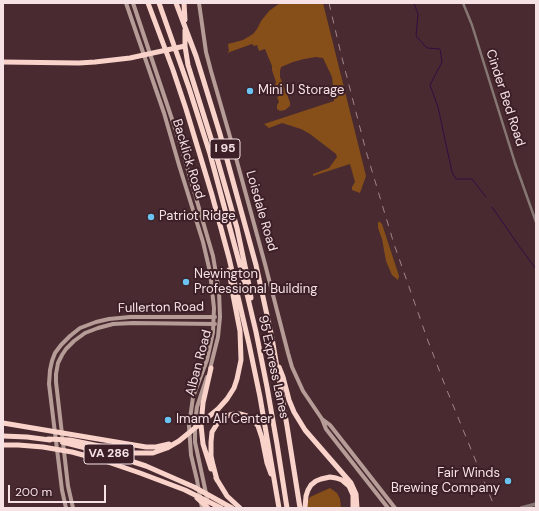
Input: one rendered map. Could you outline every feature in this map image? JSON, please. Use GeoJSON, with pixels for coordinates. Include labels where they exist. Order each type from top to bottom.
{"type":"FeatureCollection","features":[{"type":"Feature","properties":{"kind":"highway","name":"I 95"},"geometry":{"type":"LineString","coordinates":[[148,3],[171,63],[186,109],[226,245],[253,362],[279,508]]}},
{"type":"Feature","properties":{"kind":"highway","name":"95 Express Lanes"},"geometry":{"type":"LineString","coordinates":[[159,3],[189,88],[210,154],[242,273],[256,332],[274,425],[287,508]]}},
{"type":"Feature","properties":{"kind":"highway","name":"I 95"},"geometry":{"type":"LineString","coordinates":[[176,3],[203,80],[230,168],[256,265],[270,331],[300,508]]}},
{"type":"Feature","properties":{"kind":"highway"},"geometry":{"type":"LineString","coordinates":[[184,3],[185,46],[188,65],[237,228],[248,280],[256,332]]}},
{"type":"Feature","properties":{"kind":"highway"},"geometry":{"type":"LineString","coordinates":[[3,62],[96,62],[130,58],[185,46]]}},
{"type":"Feature","properties":{"kind":"highway"},"geometry":{"type":"LineString","coordinates":[[3,423],[47,431],[70,440],[150,448],[166,445],[182,438],[212,415],[232,392],[237,379],[241,360],[240,331],[226,245]]}},
{"type":"Feature","properties":{"kind":"highway"},"geometry":{"type":"LineString","coordinates":[[274,354],[283,377],[288,400],[294,412],[303,427],[353,486],[357,497],[357,508]]}},
{"type":"Feature","properties":{"kind":"highway"},"geometry":{"type":"LineString","coordinates":[[211,368],[203,403],[201,425],[202,439],[210,468],[227,496],[240,508]]}},
{"type":"Feature","properties":{"kind":"highway"},"geometry":{"type":"LineString","coordinates":[[217,480],[211,456],[212,432],[224,417],[231,414],[240,414],[251,418],[259,428],[267,463],[275,485]]}},
{"type":"Feature","properties":{"kind":"highway","name":"VA 286"},"geometry":{"type":"LineString","coordinates":[[3,435],[48,440],[70,440],[156,470],[194,487],[209,497],[232,508]]}},
{"type":"Feature","properties":{"kind":"highway","name":"VA 286"},"geometry":{"type":"LineString","coordinates":[[3,445],[25,445],[72,452],[122,466],[197,496]]}},
{"type":"Feature","properties":{"kind":"highway"},"geometry":{"type":"LineString","coordinates":[[305,508],[306,496],[313,483],[330,477],[342,480],[349,486],[353,495],[353,508]]}},
{"type":"Feature","properties":{"kind":"highway"},"geometry":{"type":"LineString","coordinates":[[197,496],[221,508]]}},
{"type":"Feature","properties":{"kind":"highway"},"geometry":{"type":"LineString","coordinates":[[197,496],[208,508]]}},
{"type":"Feature","properties":{"kind":"main road","name":"Backlick Road"},"geometry":{"type":"LineString","coordinates":[[126,3],[164,113],[203,242],[211,281],[214,317],[213,324]]}},
{"type":"Feature","properties":{"kind":"main road","name":"Backlick Road"},"geometry":{"type":"LineString","coordinates":[[133,3],[170,111],[207,233],[218,285],[220,317]]}},
{"type":"Feature","properties":{"kind":"main road","name":"Loisdale Road"},"geometry":{"type":"LineString","coordinates":[[199,3],[205,48],[211,72],[265,264],[290,360],[303,391],[322,419],[326,429],[388,508]]}},
{"type":"Feature","properties":{"kind":"main road","name":"Fullerton Road"},"geometry":{"type":"LineString","coordinates":[[66,508],[62,490],[49,384],[51,366],[61,345],[80,328],[105,319],[130,316],[220,317]]}},
{"type":"Feature","properties":{"kind":"main road","name":"Alban Road"},"geometry":{"type":"LineString","coordinates":[[208,508],[209,497],[196,448],[195,422],[200,396],[211,368],[217,347],[220,317]]}},
{"type":"Feature","properties":{"kind":"main road","name":"Fullerton Road"},"geometry":{"type":"LineString","coordinates":[[73,508],[68,486],[56,382],[58,363],[66,349],[85,333],[113,324],[220,324]]}},
{"type":"Feature","properties":{"kind":"main road","name":"Alban Road"},"geometry":{"type":"LineString","coordinates":[[202,508],[197,496],[188,426],[193,397],[210,348],[213,324]]}},
{"type":"Feature","properties":{"kind":"main road","name":"Loisdale Road"},"geometry":{"type":"LineString","coordinates":[[322,419],[330,425],[395,508]]}},
{"type":"Feature","properties":{"kind":"street","name":"Cinder Bed Road"},"geometry":{"type":"LineString","coordinates":[[463,3],[472,25],[515,162],[536,222]]}},
{"type":"Feature","properties":{"kind":"street"},"geometry":{"type":"LineString","coordinates":[[520,508],[536,504]]}},
{"type":"Feature","properties":{"kind":"shaded area"},"geometry":{"type":"Polygon","coordinates":[[[280,3],[323,3],[366,176],[360,193],[352,190],[355,182],[350,164],[313,176],[313,174],[329,168],[337,157],[336,154],[310,134],[301,129],[282,123],[269,128],[264,124],[334,101],[335,92],[332,77],[323,58],[316,57],[304,59],[281,67],[280,77],[290,102],[290,106],[285,110],[280,111],[277,109],[279,102],[277,97],[279,96],[275,85],[276,82],[272,66],[265,49],[259,51],[257,45],[254,46],[252,44],[227,53],[229,51],[228,44],[243,40],[253,34],[269,11],[280,3]]]}},
{"type":"Feature","properties":{"kind":"shaded area"},"geometry":{"type":"Polygon","coordinates":[[[378,222],[382,224],[399,276],[398,280],[392,275],[386,261],[382,239],[378,228],[378,222]]]}},
{"type":"Feature","properties":{"kind":"shaded area"},"geometry":{"type":"Polygon","coordinates":[[[330,488],[337,493],[340,499],[341,508],[308,508],[308,501],[310,497],[330,488]]]}},
{"type":"Feature","properties":{"kind":"waterway"},"geometry":{"type":"LineString","coordinates":[[414,3],[418,14],[416,36],[427,48],[440,49],[442,62],[430,85],[438,107],[452,172],[456,179],[472,179],[486,197]]}},
{"type":"Feature","properties":{"kind":"waterway"},"geometry":{"type":"LineString","coordinates":[[492,207],[536,269]]}},
{"type":"Feature","properties":{"kind":"railway"},"geometry":{"type":"LineString","coordinates":[[329,3],[366,151],[394,244],[428,341],[495,508]]}},
{"type":"Feature","properties":{"kind":"place","name":"Mini U Storage"},"geometry":{"type":"Point","coordinates":[250,91]}},
{"type":"Feature","properties":{"kind":"place","name":"Patriot Ridge"},"geometry":{"type":"Point","coordinates":[151,217]}},
{"type":"Feature","properties":{"kind":"place","name":"Newington Professional Building"},"geometry":{"type":"Point","coordinates":[186,282]}},
{"type":"Feature","properties":{"kind":"place","name":"Imam Ali Center"},"geometry":{"type":"Point","coordinates":[168,420]}},
{"type":"Feature","properties":{"kind":"place","name":"Fair Winds Brewing Company"},"geometry":{"type":"Point","coordinates":[508,481]}}]}
